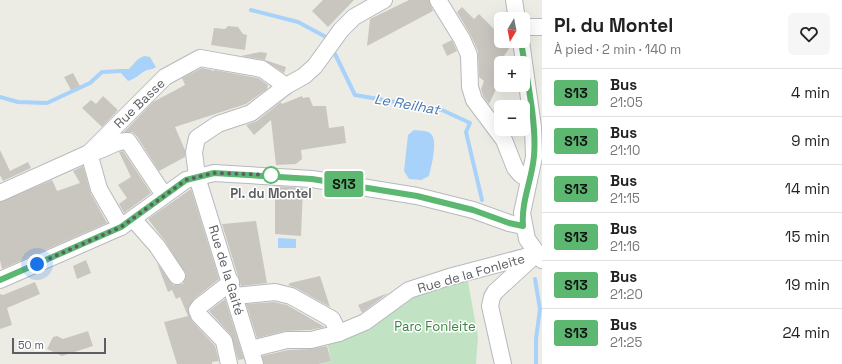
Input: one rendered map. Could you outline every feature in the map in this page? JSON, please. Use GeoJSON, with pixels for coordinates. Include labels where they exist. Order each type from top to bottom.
{"type":"FeatureCollection","features":[{"type":"Feature","properties":{"kind":"street"},"geometry":{"type":"LineString","coordinates":[[286,86],[304,76],[314,66],[341,30],[354,17],[384,0]]}},
{"type":"Feature","properties":{"kind":"street"},"geometry":{"type":"LineString","coordinates":[[438,0],[462,39],[469,55],[469,73],[474,100],[504,140],[520,174],[529,180]]}},
{"type":"Feature","properties":{"kind":"street"},"geometry":{"type":"LineString","coordinates":[[514,0],[516,12]]}},
{"type":"Feature","properties":{"kind":"street"},"geometry":{"type":"LineString","coordinates":[[530,27],[542,27]]}},
{"type":"Feature","properties":{"kind":"street"},"geometry":{"type":"LineString","coordinates":[[503,364],[490,306],[492,297],[503,284],[539,257],[527,239],[523,226],[522,213],[534,156],[533,127],[522,48]]}},
{"type":"Feature","properties":{"kind":"street","name":"Rue Basse"},"geometry":{"type":"LineString","coordinates":[[0,193],[89,152],[160,82],[200,58],[262,69],[286,86]]}},
{"type":"Feature","properties":{"kind":"street","name":"Rue de la Gaité"},"geometry":{"type":"LineString","coordinates":[[251,349],[197,177],[194,152],[197,138],[218,124],[251,113],[286,86]]}},
{"type":"Feature","properties":{"kind":"street"},"geometry":{"type":"LineString","coordinates":[[164,195],[128,141],[122,141],[97,152],[89,152],[99,189],[127,223],[157,246],[177,276]]}},
{"type":"Feature","properties":{"kind":"street"},"geometry":{"type":"LineString","coordinates":[[0,280],[127,223],[186,180],[214,173],[312,179],[417,196],[473,210],[509,223],[523,226]]}},
{"type":"Feature","properties":{"kind":"street","name":"Rue de la Fonleite"},"geometry":{"type":"LineString","coordinates":[[224,340],[251,349],[287,340],[311,340],[339,333],[365,322],[408,290],[449,276],[539,257]]}},
{"type":"Feature","properties":{"kind":"street"},"geometry":{"type":"LineString","coordinates":[[229,364],[224,340],[199,315],[197,310],[200,306],[233,289],[275,292],[291,296],[332,320],[339,333]]}},
{"type":"Feature","properties":{"kind":"green space","name":"Parc Fonleite"},"geometry":{"type":"Polygon","coordinates":[[[467,276],[478,337],[476,364],[319,364],[331,361],[327,341],[410,293],[467,276]]]}},
{"type":"Feature","properties":{"kind":"water"},"geometry":{"type":"Polygon","coordinates":[[[144,56],[150,57],[156,67],[147,70],[128,81],[120,72],[120,69],[129,69],[138,59],[144,56]]]}},
{"type":"Feature","properties":{"kind":"water"},"geometry":{"type":"Polygon","coordinates":[[[414,130],[430,133],[433,136],[434,141],[434,153],[429,176],[421,180],[409,179],[404,171],[408,135],[414,130]]]}},
{"type":"Feature","properties":{"kind":"water"},"geometry":{"type":"Polygon","coordinates":[[[278,238],[296,239],[296,248],[278,248],[278,238]]]}},
{"type":"Feature","properties":{"kind":"building"},"geometry":{"type":"Polygon","coordinates":[[[323,0],[354,0],[328,27],[312,11],[323,0]]]}},
{"type":"Feature","properties":{"kind":"building"},"geometry":{"type":"Polygon","coordinates":[[[409,0],[429,0],[433,11],[367,46],[370,19],[409,0]]]}},
{"type":"Feature","properties":{"kind":"building"},"geometry":{"type":"Polygon","coordinates":[[[462,7],[474,19],[479,14],[494,29],[494,48],[509,48],[504,56],[494,56],[495,92],[489,104],[483,96],[481,89],[484,81],[479,77],[478,51],[457,12],[462,7]]]}},
{"type":"Feature","properties":{"kind":"building"},"geometry":{"type":"Polygon","coordinates":[[[228,26],[238,27],[243,34],[247,35],[245,50],[211,45],[214,28],[225,29],[228,26]]]}},
{"type":"Feature","properties":{"kind":"building"},"geometry":{"type":"Polygon","coordinates":[[[452,40],[457,51],[447,56],[442,45],[452,40]]]}},
{"type":"Feature","properties":{"kind":"building"},"geometry":{"type":"Polygon","coordinates":[[[260,52],[267,53],[265,60],[286,67],[284,73],[264,60],[241,56],[260,52]]]}},
{"type":"Feature","properties":{"kind":"building"},"geometry":{"type":"Polygon","coordinates":[[[202,68],[258,78],[268,85],[267,89],[246,104],[175,127],[185,150],[185,157],[159,171],[136,135],[132,132],[124,132],[153,102],[185,85],[182,78],[202,68]]]}},
{"type":"Feature","properties":{"kind":"building"},"geometry":{"type":"Polygon","coordinates":[[[73,73],[80,86],[71,90],[64,77],[73,73]]]}},
{"type":"Feature","properties":{"kind":"building"},"geometry":{"type":"Polygon","coordinates":[[[103,96],[118,110],[102,127],[82,108],[91,100],[96,104],[103,96]]]}},
{"type":"Feature","properties":{"kind":"building"},"geometry":{"type":"Polygon","coordinates":[[[302,96],[303,98],[309,97],[313,106],[326,106],[329,128],[344,126],[346,143],[301,150],[302,159],[296,164],[276,165],[271,120],[254,135],[246,125],[257,121],[281,102],[282,104],[302,96]]]}},
{"type":"Feature","properties":{"kind":"building"},"geometry":{"type":"Polygon","coordinates":[[[0,150],[10,171],[28,162],[31,168],[3,181],[0,175],[0,150]]]}},
{"type":"Feature","properties":{"kind":"building"},"geometry":{"type":"Polygon","coordinates":[[[123,151],[151,193],[124,213],[119,204],[127,198],[118,185],[131,177],[119,152],[123,151]]]}},
{"type":"Feature","properties":{"kind":"building"},"geometry":{"type":"Polygon","coordinates":[[[83,166],[91,194],[107,223],[2,269],[0,260],[0,202],[52,180],[57,191],[80,183],[73,171],[83,166]]]}},
{"type":"Feature","properties":{"kind":"building"},"geometry":{"type":"Polygon","coordinates":[[[275,186],[303,188],[301,236],[275,234],[275,186]]]}},
{"type":"Feature","properties":{"kind":"building"},"geometry":{"type":"Polygon","coordinates":[[[191,189],[219,279],[194,299],[188,309],[192,321],[215,346],[219,361],[212,362],[212,364],[177,364],[164,322],[188,316],[180,297],[176,299],[172,290],[168,292],[157,263],[173,285],[183,284],[186,275],[165,241],[148,219],[191,189]]]}},
{"type":"Feature","properties":{"kind":"building"},"geometry":{"type":"Polygon","coordinates":[[[256,221],[267,283],[241,286],[222,224],[256,221]]]}},
{"type":"Feature","properties":{"kind":"building"},"geometry":{"type":"Polygon","coordinates":[[[86,260],[91,273],[77,279],[73,266],[86,260]]]}},
{"type":"Feature","properties":{"kind":"building"},"geometry":{"type":"Polygon","coordinates":[[[320,276],[330,307],[288,285],[290,283],[320,276]]]}},
{"type":"Feature","properties":{"kind":"building"},"geometry":{"type":"Polygon","coordinates":[[[35,282],[40,294],[7,308],[12,325],[0,329],[0,294],[3,295],[35,282]]]}},
{"type":"Feature","properties":{"kind":"building"},"geometry":{"type":"Polygon","coordinates":[[[388,293],[362,313],[358,305],[388,293]]]}},
{"type":"Feature","properties":{"kind":"building"},"geometry":{"type":"Polygon","coordinates":[[[225,299],[244,359],[238,360],[231,335],[209,311],[225,299]]]}},
{"type":"Feature","properties":{"kind":"building"},"geometry":{"type":"Polygon","coordinates":[[[274,302],[287,305],[325,327],[310,330],[285,331],[257,338],[246,304],[274,302]]]}},
{"type":"Feature","properties":{"kind":"building"},"geometry":{"type":"Polygon","coordinates":[[[88,331],[93,346],[62,356],[47,349],[53,337],[57,336],[63,339],[88,331]]]}},
{"type":"Feature","properties":{"kind":"building"},"geometry":{"type":"Polygon","coordinates":[[[327,346],[331,361],[319,364],[264,364],[262,356],[288,350],[311,349],[327,346]]]}},
{"type":"Feature","properties":{"kind":"waterway","name":"Le Reilhat"},"geometry":{"type":"LineString","coordinates":[[251,10],[298,22],[326,37]]}},
{"type":"Feature","properties":{"kind":"waterway","name":"Le Reilhat"},"geometry":{"type":"LineString","coordinates":[[335,54],[355,95],[442,110],[470,123],[466,132],[482,200]]}},
{"type":"Feature","properties":{"kind":"waterway"},"geometry":{"type":"LineString","coordinates":[[0,97],[18,102],[47,103],[90,83],[102,72],[121,71]]}},
{"type":"Feature","properties":{"kind":"waterway","name":"Le Reilhat"},"geometry":{"type":"LineString","coordinates":[[535,279],[540,309],[536,339],[536,364]]}},
{"type":"Feature","properties":{"kind":"bus line","name":"S13"},"geometry":{"type":"LineString","coordinates":[[0,280],[121,227],[134,220],[164,195],[186,180],[214,173],[290,176],[417,196],[473,210],[509,223],[523,226],[522,213],[534,156],[533,127],[522,48]]}},
{"type":"Feature","properties":{"kind":"place","name":"Pl. du Montel"},"geometry":{"type":"Point","coordinates":[271,175]}},
{"type":"Feature","properties":{"kind":"route"},"geometry":{"type":"LineString","coordinates":[[37,264],[134,220],[164,195],[186,180],[214,173],[271,175]]}}]}
